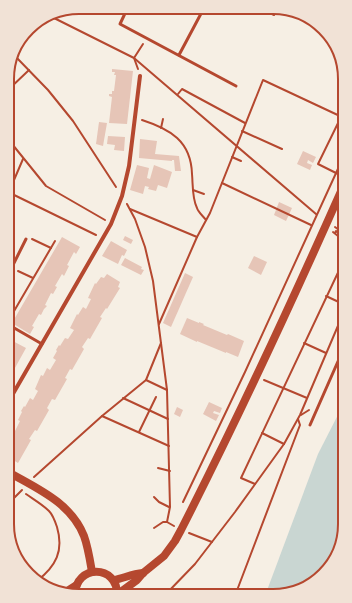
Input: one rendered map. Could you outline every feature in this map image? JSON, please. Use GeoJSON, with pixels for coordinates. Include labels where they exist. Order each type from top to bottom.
{"type":"FeatureCollection","features":[{"type":"Feature","properties":{"kind":"main road"},"geometry":{"type":"LineString","coordinates":[[125,589],[164,556],[181,530],[221,451],[290,306],[338,198]]}},
{"type":"Feature","properties":{"kind":"main road"},"geometry":{"type":"LineString","coordinates":[[14,475],[62,504],[78,524],[84,536],[92,572]]}},
{"type":"Feature","properties":{"kind":"main road"},"geometry":{"type":"LineString","coordinates":[[77,589],[80,579],[85,574],[92,572],[104,573],[114,580],[117,589]]}},
{"type":"Feature","properties":{"kind":"main road"},"geometry":{"type":"LineString","coordinates":[[114,580],[143,573]]}},
{"type":"Feature","properties":{"kind":"street"},"geometry":{"type":"LineString","coordinates":[[14,392],[111,224],[122,196],[129,166],[140,76]]}},
{"type":"Feature","properties":{"kind":"lane"},"geometry":{"type":"LineString","coordinates":[[125,14],[120,24],[236,86]]}},
{"type":"Feature","properties":{"kind":"lane"},"geometry":{"type":"LineString","coordinates":[[179,55],[201,14]]}},
{"type":"Feature","properties":{"kind":"lane"},"geometry":{"type":"LineString","coordinates":[[14,262],[26,239]]}},
{"type":"Feature","properties":{"kind":"lane"},"geometry":{"type":"LineString","coordinates":[[14,328],[42,344]]}},
{"type":"Feature","properties":{"kind":"lane"},"geometry":{"type":"LineString","coordinates":[[310,425],[338,361]]}},
{"type":"Feature","properties":{"kind":"path"},"geometry":{"type":"LineString","coordinates":[[55,19],[134,58],[178,94],[322,220]]}},
{"type":"Feature","properties":{"kind":"path"},"geometry":{"type":"LineString","coordinates":[[140,76],[134,58],[146,38]]}},
{"type":"Feature","properties":{"kind":"path"},"geometry":{"type":"LineString","coordinates":[[17,58],[48,90],[73,121],[129,208],[135,219],[145,247],[153,281],[168,390],[170,507],[167,522]]}},
{"type":"Feature","properties":{"kind":"path"},"geometry":{"type":"LineString","coordinates":[[14,84],[29,70]]}},
{"type":"Feature","properties":{"kind":"path"},"geometry":{"type":"LineString","coordinates":[[159,324],[222,183],[263,80],[338,116]]}},
{"type":"Feature","properties":{"kind":"path"},"geometry":{"type":"LineString","coordinates":[[178,94],[182,89],[246,123]]}},
{"type":"Feature","properties":{"kind":"path"},"geometry":{"type":"LineString","coordinates":[[161,128],[163,119]]}},
{"type":"Feature","properties":{"kind":"path"},"geometry":{"type":"LineString","coordinates":[[135,120],[142,120],[161,128],[178,137],[184,145],[191,162],[193,190],[197,209],[206,220]]}},
{"type":"Feature","properties":{"kind":"path"},"geometry":{"type":"LineString","coordinates":[[336,173],[318,164],[338,123]]}},
{"type":"Feature","properties":{"kind":"path"},"geometry":{"type":"LineString","coordinates":[[242,131],[282,149]]}},
{"type":"Feature","properties":{"kind":"path"},"geometry":{"type":"LineString","coordinates":[[14,146],[46,186],[111,224]]}},
{"type":"Feature","properties":{"kind":"path"},"geometry":{"type":"LineString","coordinates":[[232,157],[241,161]]}},
{"type":"Feature","properties":{"kind":"path"},"geometry":{"type":"LineString","coordinates":[[14,182],[24,159]]}},
{"type":"Feature","properties":{"kind":"path"},"geometry":{"type":"LineString","coordinates":[[182,504],[338,169]]}},
{"type":"Feature","properties":{"kind":"path"},"geometry":{"type":"LineString","coordinates":[[222,183],[312,225]]}},
{"type":"Feature","properties":{"kind":"path"},"geometry":{"type":"LineString","coordinates":[[193,190],[204,194]]}},
{"type":"Feature","properties":{"kind":"path"},"geometry":{"type":"LineString","coordinates":[[14,195],[103,238]]}},
{"type":"Feature","properties":{"kind":"path"},"geometry":{"type":"LineString","coordinates":[[129,208],[197,237]]}},
{"type":"Feature","properties":{"kind":"path"},"geometry":{"type":"LineString","coordinates":[[330,228],[338,234]]}},
{"type":"Feature","properties":{"kind":"path"},"geometry":{"type":"LineString","coordinates":[[26,239],[33,239],[51,248]]}},
{"type":"Feature","properties":{"kind":"path"},"geometry":{"type":"LineString","coordinates":[[14,312],[55,241]]}},
{"type":"Feature","properties":{"kind":"path"},"geometry":{"type":"LineString","coordinates":[[14,269],[33,278]]}},
{"type":"Feature","properties":{"kind":"path"},"geometry":{"type":"LineString","coordinates":[[255,484],[241,478],[338,272]]}},
{"type":"Feature","properties":{"kind":"path"},"geometry":{"type":"LineString","coordinates":[[326,296],[338,302]]}},
{"type":"Feature","properties":{"kind":"path"},"geometry":{"type":"LineString","coordinates":[[171,589],[195,564],[284,444],[300,415],[338,325]]}},
{"type":"Feature","properties":{"kind":"path"},"geometry":{"type":"LineString","coordinates":[[14,499],[27,483],[102,416],[146,380],[161,342]]}},
{"type":"Feature","properties":{"kind":"path"},"geometry":{"type":"LineString","coordinates":[[304,343],[326,353]]}},
{"type":"Feature","properties":{"kind":"path"},"geometry":{"type":"LineString","coordinates":[[146,380],[168,390]]}},
{"type":"Feature","properties":{"kind":"path"},"geometry":{"type":"LineString","coordinates":[[265,380],[307,398]]}},
{"type":"Feature","properties":{"kind":"path"},"geometry":{"type":"LineString","coordinates":[[139,432],[156,397]]}},
{"type":"Feature","properties":{"kind":"path"},"geometry":{"type":"LineString","coordinates":[[123,398],[168,419]]}},
{"type":"Feature","properties":{"kind":"path"},"geometry":{"type":"LineString","coordinates":[[300,415],[309,410]]}},
{"type":"Feature","properties":{"kind":"path"},"geometry":{"type":"LineString","coordinates":[[102,416],[169,446]]}},
{"type":"Feature","properties":{"kind":"path"},"geometry":{"type":"LineString","coordinates":[[238,589],[300,425],[298,419]]}},
{"type":"Feature","properties":{"kind":"path"},"geometry":{"type":"LineString","coordinates":[[262,433],[284,444]]}},
{"type":"Feature","properties":{"kind":"path"},"geometry":{"type":"LineString","coordinates":[[158,468],[170,471]]}},
{"type":"Feature","properties":{"kind":"path"},"geometry":{"type":"LineString","coordinates":[[22,491],[48,510],[56,523],[60,539],[59,550],[52,567],[41,577]]}},
{"type":"Feature","properties":{"kind":"path"},"geometry":{"type":"LineString","coordinates":[[154,497],[159,502],[170,507]]}},
{"type":"Feature","properties":{"kind":"path"},"geometry":{"type":"LineString","coordinates":[[154,528],[163,522],[167,522],[181,530],[212,542]]}},
{"type":"Feature","properties":{"kind":"shaded area"},"geometry":{"type":"Polygon","coordinates":[[[338,415],[338,528],[335,545],[322,567],[309,578],[286,588],[267,589],[318,454],[338,415]]]}},
{"type":"Feature","properties":{"kind":"building"},"geometry":{"type":"Polygon","coordinates":[[[112,69],[133,71],[127,124],[109,123],[112,97],[109,96],[109,94],[112,94],[112,91],[114,91],[116,75],[114,75],[115,72],[112,72],[112,69]]]}},
{"type":"Feature","properties":{"kind":"building"},"geometry":{"type":"Polygon","coordinates":[[[99,122],[107,123],[103,146],[96,144],[99,122]]]}},
{"type":"Feature","properties":{"kind":"building"},"geometry":{"type":"Polygon","coordinates":[[[108,136],[125,137],[124,151],[114,150],[115,145],[107,144],[108,136]]]}},
{"type":"Feature","properties":{"kind":"building"},"geometry":{"type":"Polygon","coordinates":[[[140,139],[157,141],[155,154],[179,156],[181,171],[175,171],[174,160],[139,158],[140,139]]]}},
{"type":"Feature","properties":{"kind":"building"},"geometry":{"type":"Polygon","coordinates":[[[303,151],[316,157],[313,163],[308,160],[307,163],[312,165],[310,170],[297,164],[303,151]]]}},
{"type":"Feature","properties":{"kind":"building"},"geometry":{"type":"Polygon","coordinates":[[[137,165],[149,168],[147,178],[150,179],[154,165],[172,172],[167,188],[158,185],[156,191],[148,189],[149,187],[145,186],[143,194],[130,190],[137,165]]]}},
{"type":"Feature","properties":{"kind":"building"},"geometry":{"type":"Polygon","coordinates":[[[279,202],[292,208],[286,221],[274,215],[279,202]]]}},
{"type":"Feature","properties":{"kind":"building"},"geometry":{"type":"Polygon","coordinates":[[[125,236],[133,240],[131,244],[123,240],[125,236]]]}},
{"type":"Feature","properties":{"kind":"building"},"geometry":{"type":"Polygon","coordinates":[[[62,237],[80,247],[76,254],[74,252],[67,265],[69,266],[64,276],[62,274],[55,286],[57,287],[53,294],[51,293],[45,305],[47,306],[41,315],[39,314],[32,326],[34,327],[30,334],[14,324],[14,320],[62,237]]]}},
{"type":"Feature","properties":{"kind":"building"},"geometry":{"type":"Polygon","coordinates":[[[111,241],[127,250],[124,256],[122,255],[118,264],[102,256],[111,241]]]}},
{"type":"Feature","properties":{"kind":"building"},"geometry":{"type":"Polygon","coordinates":[[[254,256],[267,262],[261,275],[248,268],[254,256]]]}},
{"type":"Feature","properties":{"kind":"building"},"geometry":{"type":"Polygon","coordinates":[[[125,258],[142,267],[141,269],[144,270],[141,275],[121,265],[125,258]]]}},
{"type":"Feature","properties":{"kind":"building"},"geometry":{"type":"Polygon","coordinates":[[[185,273],[193,277],[171,327],[163,323],[185,273]]]}},
{"type":"Feature","properties":{"kind":"building"},"geometry":{"type":"Polygon","coordinates":[[[107,274],[120,282],[118,287],[120,288],[107,309],[106,308],[100,317],[102,318],[90,339],[88,338],[82,347],[84,349],[72,370],[70,369],[65,378],[67,379],[55,400],[52,399],[47,408],[49,410],[37,431],[35,430],[29,439],[31,440],[18,463],[14,460],[14,430],[15,431],[20,421],[18,420],[22,412],[21,411],[30,398],[33,400],[38,391],[35,389],[41,375],[43,376],[47,368],[50,370],[56,360],[53,358],[59,345],[60,346],[65,338],[68,339],[74,330],[70,328],[77,314],[78,315],[83,307],[86,309],[91,299],[88,298],[95,283],[96,284],[101,277],[104,278],[107,274]]]}},
{"type":"Feature","properties":{"kind":"building"},"geometry":{"type":"Polygon","coordinates":[[[187,318],[244,341],[238,357],[180,334],[187,318]]]}},
{"type":"Feature","properties":{"kind":"building"},"geometry":{"type":"Polygon","coordinates":[[[14,342],[26,348],[14,370],[14,342]]]}},
{"type":"Feature","properties":{"kind":"building"},"geometry":{"type":"Polygon","coordinates":[[[209,402],[222,408],[220,413],[214,411],[213,413],[219,415],[216,421],[203,414],[209,402]]]}},
{"type":"Feature","properties":{"kind":"building"},"geometry":{"type":"Polygon","coordinates":[[[177,407],[183,410],[180,417],[174,414],[177,407]]]}}]}
